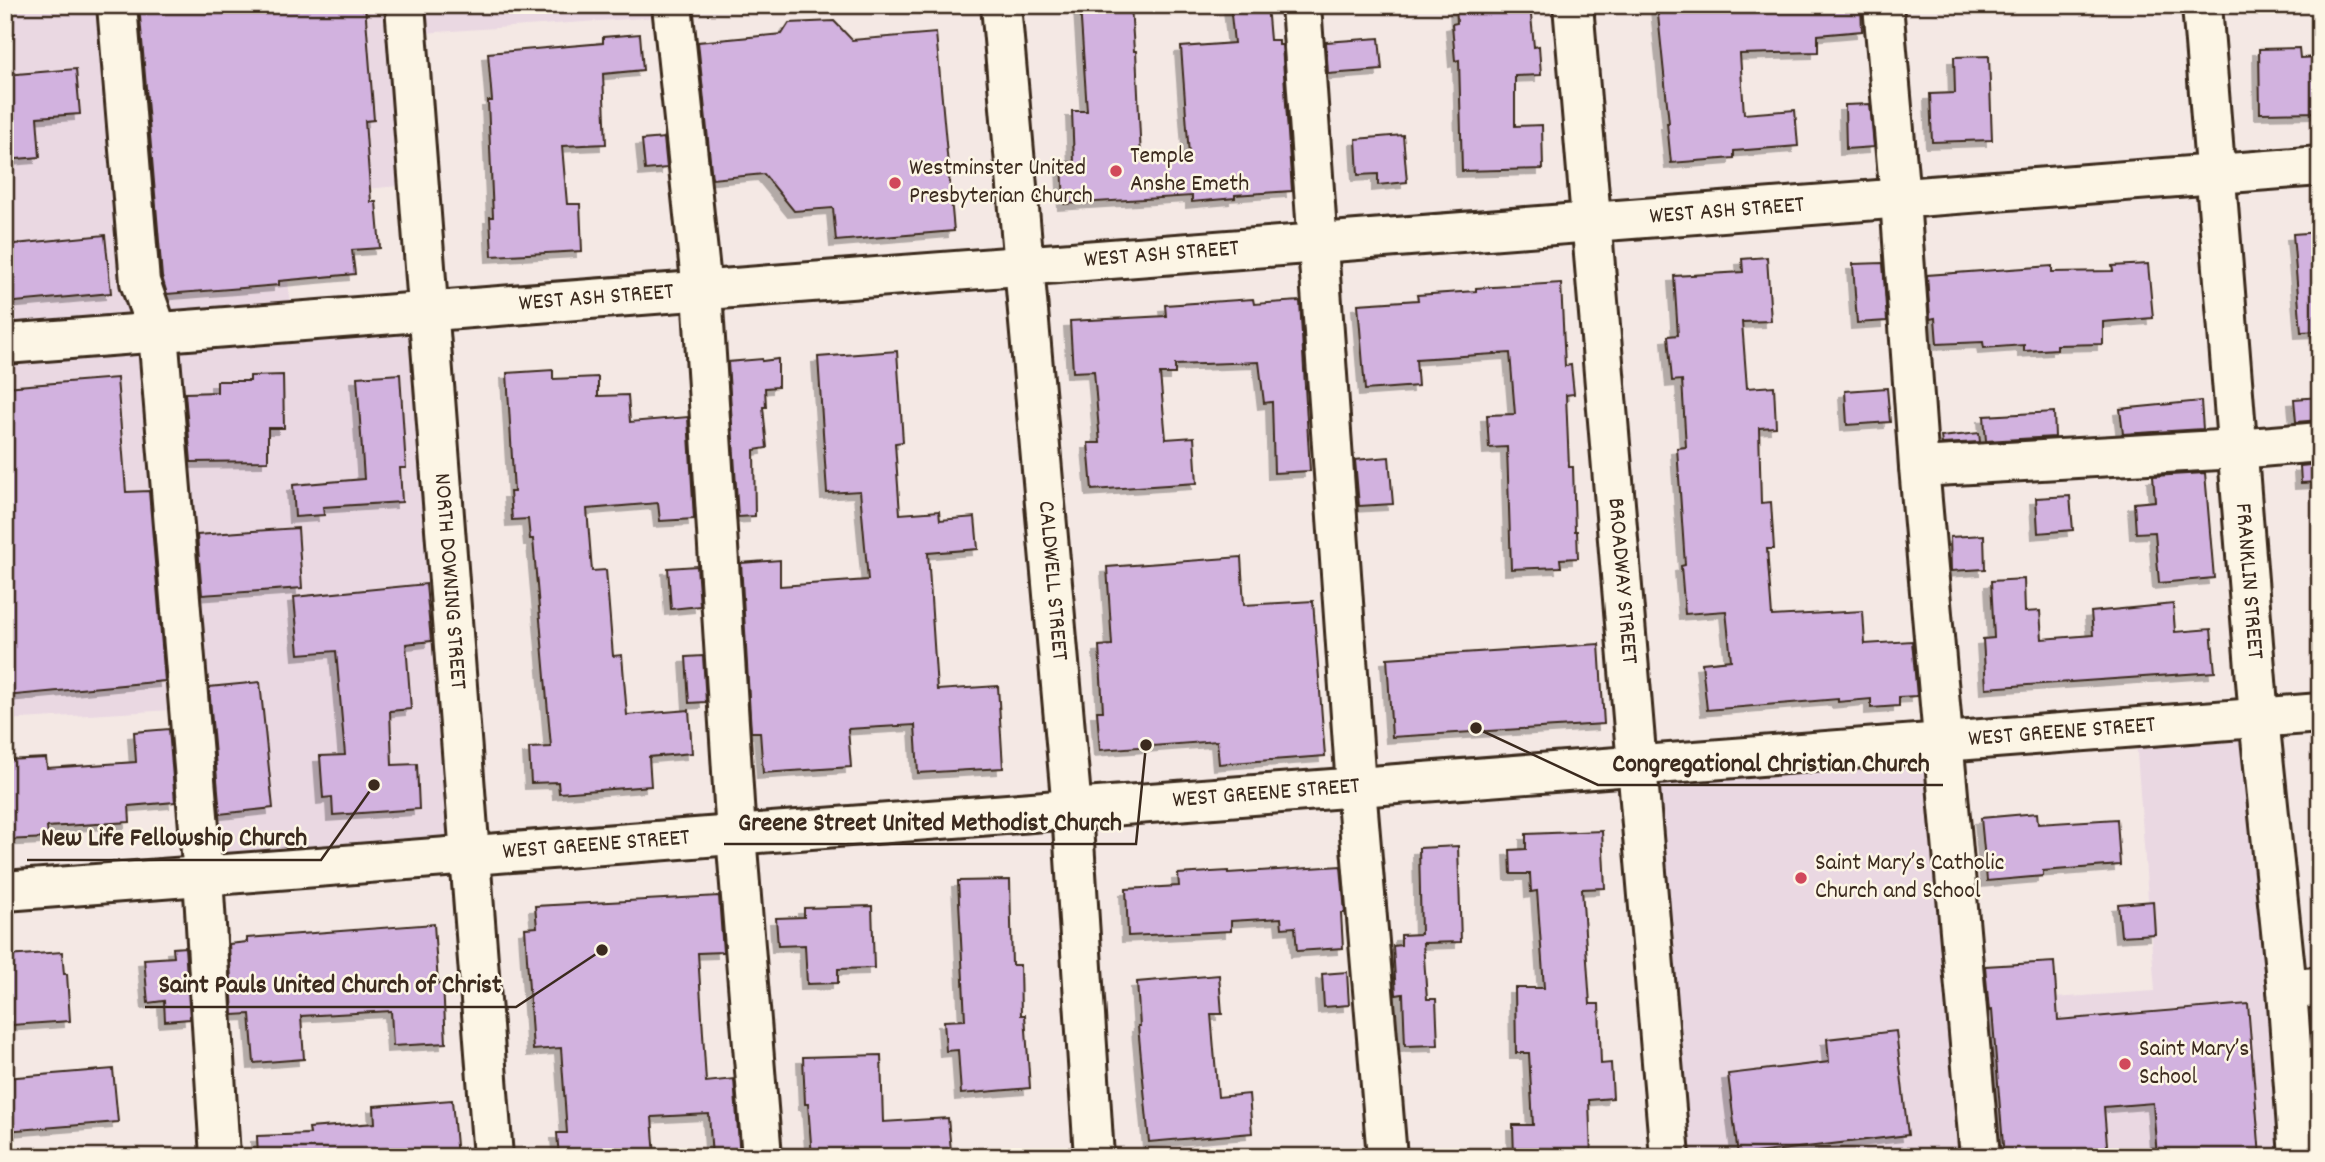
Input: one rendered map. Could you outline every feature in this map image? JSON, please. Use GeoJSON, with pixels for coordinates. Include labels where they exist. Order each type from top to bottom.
{"type":"FeatureCollection","features":[{"type":"Feature","properties":{"kind":"street"},"geometry":{"type":"LineString","coordinates":[[117,5],[140,282],[158,333],[203,876],[220,1157]]}},
{"type":"Feature","properties":{"kind":"street","name":"NORTH DOWNING STREET"},"geometry":{"type":"LineString","coordinates":[[405,5],[493,1157]]}},
{"type":"Feature","properties":{"kind":"street"},"geometry":{"type":"LineString","coordinates":[[672,5],[702,291],[736,835],[762,1157]]}},
{"type":"Feature","properties":{"kind":"street","name":"CALDWELL STREET"},"geometry":{"type":"LineString","coordinates":[[1001,5],[1072,810],[1094,1157]]}},
{"type":"Feature","properties":{"kind":"street"},"geometry":{"type":"LineString","coordinates":[[1301,5],[1356,788],[1388,1157]]}},
{"type":"Feature","properties":{"kind":"street","name":"BROADWAY STREET"},"geometry":{"type":"LineString","coordinates":[[1573,5],[1670,1157]]}},
{"type":"Feature","properties":{"kind":"street"},"geometry":{"type":"LineString","coordinates":[[1883,5],[1942,743],[1980,1157]]}},
{"type":"Feature","properties":{"kind":"street","name":"FRANKLIN STREET"},"geometry":{"type":"LineString","coordinates":[[2202,5],[2259,718],[2303,988],[2299,1157]]}},
{"type":"Feature","properties":{"kind":"street","name":"WEST ASH STREET"},"geometry":{"type":"LineString","coordinates":[[5,344],[2320,166]]}},
{"type":"Feature","properties":{"kind":"street"},"geometry":{"type":"LineString","coordinates":[[1919,467],[2320,442]]}},
{"type":"Feature","properties":{"kind":"street","name":"WEST GREENE STREET"},"geometry":{"type":"LineString","coordinates":[[5,891],[2320,713]]}},
{"type":"Feature","properties":{"kind":"shaded area"},"geometry":{"type":"Polygon","coordinates":[[[53,5],[672,5],[673,16],[408,34],[419,184],[283,197],[291,322],[428,312],[470,856],[203,876],[189,709],[5,720],[5,10],[53,5]]]}},
{"type":"Feature","properties":{"kind":"shaded area","name":"Saint Mary’s Catholic Church and School"},"geometry":{"type":"Polygon","coordinates":[[[2259,718],[2299,1157],[1670,1157],[1637,766],[1942,743],[1967,1004],[2155,991],[2135,727],[2259,718]]]}},
{"type":"Feature","properties":{"kind":"building"},"geometry":{"type":"Polygon","coordinates":[[[139,5],[365,5],[374,120],[365,121],[371,202],[376,202],[380,248],[352,250],[355,274],[279,281],[279,285],[167,294],[162,277],[139,5]]]}},
{"type":"Feature","properties":{"kind":"building"},"geometry":{"type":"Polygon","coordinates":[[[1080,5],[1131,5],[1141,158],[1189,155],[1181,47],[1234,43],[1230,5],[1267,5],[1270,40],[1279,40],[1279,45],[1282,45],[1292,191],[1235,195],[1235,198],[1192,202],[1192,196],[1064,204],[1062,163],[1074,162],[1072,111],[1087,111],[1080,5]]]}},
{"type":"Feature","properties":{"kind":"building"},"geometry":{"type":"Polygon","coordinates":[[[1456,5],[1530,5],[1534,47],[1539,46],[1541,75],[1515,76],[1515,126],[1542,125],[1543,169],[1462,171],[1459,60],[1455,61],[1452,24],[1457,23],[1456,5]]]}},
{"type":"Feature","properties":{"kind":"building"},"geometry":{"type":"Polygon","coordinates":[[[1657,5],[1861,5],[1862,31],[1818,35],[1818,52],[1740,54],[1744,114],[1795,110],[1798,146],[1734,151],[1734,158],[1671,163],[1657,5]]]}},
{"type":"Feature","properties":{"kind":"building"},"geometry":{"type":"Polygon","coordinates":[[[834,21],[852,40],[936,33],[954,231],[836,241],[833,208],[794,211],[764,174],[712,179],[698,42],[782,34],[789,23],[834,21]]]}},
{"type":"Feature","properties":{"kind":"building"},"geometry":{"type":"Polygon","coordinates":[[[640,34],[643,70],[603,74],[606,144],[562,146],[567,204],[580,204],[582,251],[492,256],[488,101],[492,101],[488,53],[603,43],[603,37],[640,34]]]}},
{"type":"Feature","properties":{"kind":"building"},"geometry":{"type":"Polygon","coordinates":[[[1379,38],[1382,70],[1328,74],[1326,42],[1379,38]]]}},
{"type":"Feature","properties":{"kind":"building"},"geometry":{"type":"Polygon","coordinates":[[[2299,48],[2300,58],[2320,57],[2320,112],[2260,113],[2259,49],[2299,48]]]}},
{"type":"Feature","properties":{"kind":"building"},"geometry":{"type":"Polygon","coordinates":[[[1989,56],[1992,140],[1932,142],[1930,94],[1955,93],[1954,57],[1989,56]]]}},
{"type":"Feature","properties":{"kind":"building"},"geometry":{"type":"Polygon","coordinates":[[[76,69],[80,114],[37,117],[40,157],[5,160],[5,75],[76,69]]]}},
{"type":"Feature","properties":{"kind":"building"},"geometry":{"type":"Polygon","coordinates":[[[1870,104],[1874,147],[1846,149],[1845,105],[1870,104]]]}},
{"type":"Feature","properties":{"kind":"building"},"geometry":{"type":"Polygon","coordinates":[[[1403,135],[1407,182],[1378,185],[1378,174],[1358,175],[1356,139],[1403,135]]]}},
{"type":"Feature","properties":{"kind":"building"},"geometry":{"type":"Polygon","coordinates":[[[664,138],[667,168],[645,170],[642,140],[664,138]]]}},
{"type":"Feature","properties":{"kind":"building"},"geometry":{"type":"Polygon","coordinates":[[[2320,232],[2320,331],[2301,332],[2293,234],[2320,232]]]}},
{"type":"Feature","properties":{"kind":"building"},"geometry":{"type":"Polygon","coordinates":[[[105,235],[111,293],[5,303],[5,245],[105,235]]]}},
{"type":"Feature","properties":{"kind":"building"},"geometry":{"type":"Polygon","coordinates":[[[1767,257],[1771,321],[1742,322],[1747,388],[1774,386],[1776,427],[1759,428],[1761,503],[1771,502],[1774,549],[1767,549],[1772,616],[1863,611],[1865,644],[1912,641],[1917,696],[1899,697],[1899,706],[1871,708],[1871,699],[1838,702],[1838,699],[1707,710],[1702,663],[1731,660],[1726,611],[1685,614],[1681,566],[1685,565],[1677,448],[1686,447],[1682,380],[1672,381],[1668,336],[1678,335],[1674,276],[1743,272],[1742,259],[1767,257]]]}},
{"type":"Feature","properties":{"kind":"building"},"geometry":{"type":"Polygon","coordinates":[[[1883,263],[1887,321],[1857,323],[1853,264],[1883,263]]]}},
{"type":"Feature","properties":{"kind":"building"},"geometry":{"type":"Polygon","coordinates":[[[2148,264],[2153,318],[2103,322],[2103,344],[2057,345],[2057,349],[2024,351],[2024,345],[1984,348],[1983,342],[1937,344],[1935,318],[1930,319],[1927,275],[2052,266],[2052,272],[2113,271],[2112,266],[2148,264]]]}},
{"type":"Feature","properties":{"kind":"building"},"geometry":{"type":"Polygon","coordinates":[[[1561,283],[1565,366],[1571,365],[1574,394],[1566,395],[1569,467],[1573,467],[1578,558],[1560,559],[1561,567],[1511,569],[1507,447],[1489,448],[1487,415],[1515,414],[1510,353],[1416,359],[1418,386],[1365,390],[1358,304],[1418,300],[1417,295],[1476,291],[1476,288],[1561,283]]]}},
{"type":"Feature","properties":{"kind":"building"},"geometry":{"type":"Polygon","coordinates":[[[1253,299],[1254,304],[1300,301],[1310,471],[1274,473],[1272,402],[1264,403],[1259,362],[1175,365],[1175,374],[1160,374],[1166,439],[1194,437],[1197,483],[1092,490],[1088,443],[1100,443],[1094,371],[1073,372],[1070,321],[1166,316],[1165,305],[1253,299]]]}},
{"type":"Feature","properties":{"kind":"building"},"geometry":{"type":"Polygon","coordinates":[[[897,351],[903,442],[895,443],[900,514],[939,511],[940,520],[975,517],[978,549],[928,553],[937,690],[998,686],[1003,768],[918,773],[915,725],[848,729],[851,767],[763,773],[760,732],[751,732],[741,563],[780,560],[780,586],[868,580],[860,491],[827,493],[818,357],[897,351]]]}},
{"type":"Feature","properties":{"kind":"building"},"geometry":{"type":"Polygon","coordinates":[[[778,359],[778,387],[765,388],[766,407],[763,407],[767,448],[754,450],[755,516],[738,517],[728,362],[778,359]]]}},
{"type":"Feature","properties":{"kind":"building"},"geometry":{"type":"Polygon","coordinates":[[[553,370],[553,379],[598,377],[598,396],[628,395],[630,422],[688,417],[694,519],[660,521],[658,503],[587,509],[592,571],[606,570],[613,656],[622,655],[627,715],[689,710],[692,753],[649,757],[651,786],[559,793],[558,782],[531,783],[529,748],[551,747],[533,539],[530,539],[528,519],[512,520],[510,492],[514,492],[507,373],[553,370]]]}},
{"type":"Feature","properties":{"kind":"building"},"geometry":{"type":"Polygon","coordinates":[[[400,374],[406,468],[400,468],[402,502],[323,507],[324,515],[295,517],[293,485],[364,479],[357,377],[400,374]]]}},
{"type":"Feature","properties":{"kind":"building"},"geometry":{"type":"Polygon","coordinates":[[[283,375],[284,428],[268,428],[268,461],[191,462],[185,393],[217,392],[217,381],[250,381],[250,376],[283,375]]]}},
{"type":"Feature","properties":{"kind":"building"},"geometry":{"type":"Polygon","coordinates":[[[117,378],[126,492],[149,491],[165,681],[5,696],[5,387],[117,378]]]}},
{"type":"Feature","properties":{"kind":"building"},"geometry":{"type":"Polygon","coordinates":[[[1887,388],[1890,422],[1847,425],[1845,391],[1887,388]]]}},
{"type":"Feature","properties":{"kind":"building"},"geometry":{"type":"Polygon","coordinates":[[[2320,397],[2320,420],[2296,422],[2294,399],[2320,397]]]}},
{"type":"Feature","properties":{"kind":"building"},"geometry":{"type":"Polygon","coordinates":[[[2201,401],[2203,429],[2123,434],[2120,409],[2201,401]]]}},
{"type":"Feature","properties":{"kind":"building"},"geometry":{"type":"Polygon","coordinates":[[[2054,412],[2055,437],[1986,441],[1984,416],[2054,412]]]}},
{"type":"Feature","properties":{"kind":"building"},"geometry":{"type":"Polygon","coordinates":[[[1979,433],[1980,442],[1942,444],[1941,437],[1979,433]]]}},
{"type":"Feature","properties":{"kind":"building"},"geometry":{"type":"Polygon","coordinates":[[[1389,457],[1393,504],[1359,506],[1355,460],[1389,457]]]}},
{"type":"Feature","properties":{"kind":"building"},"geometry":{"type":"Polygon","coordinates":[[[2320,464],[2320,482],[2301,483],[2300,466],[2320,464]]]}},
{"type":"Feature","properties":{"kind":"building"},"geometry":{"type":"Polygon","coordinates":[[[2205,473],[2214,578],[2159,583],[2155,532],[2136,533],[2134,503],[2155,501],[2153,476],[2205,473]]]}},
{"type":"Feature","properties":{"kind":"building"},"geometry":{"type":"Polygon","coordinates":[[[2070,496],[2073,530],[2038,533],[2036,498],[2070,496]]]}},
{"type":"Feature","properties":{"kind":"building"},"geometry":{"type":"Polygon","coordinates":[[[298,528],[302,588],[202,595],[197,535],[298,528]]]}},
{"type":"Feature","properties":{"kind":"building"},"geometry":{"type":"Polygon","coordinates":[[[1984,535],[1985,569],[1951,571],[1950,537],[1984,535]]]}},
{"type":"Feature","properties":{"kind":"building"},"geometry":{"type":"Polygon","coordinates":[[[1241,557],[1244,605],[1313,601],[1325,756],[1219,764],[1217,741],[1100,750],[1097,711],[1103,711],[1099,646],[1112,645],[1107,567],[1241,557]]]}},
{"type":"Feature","properties":{"kind":"building"},"geometry":{"type":"Polygon","coordinates":[[[697,566],[700,606],[671,609],[668,568],[697,566]]]}},
{"type":"Feature","properties":{"kind":"building"},"geometry":{"type":"Polygon","coordinates":[[[2024,579],[2025,612],[2040,611],[2042,639],[2093,635],[2091,612],[2173,604],[2175,632],[2211,629],[2215,672],[1986,688],[1983,639],[1994,638],[1991,581],[2024,579]]]}},
{"type":"Feature","properties":{"kind":"building"},"geometry":{"type":"Polygon","coordinates":[[[426,584],[431,641],[406,644],[411,709],[390,711],[392,765],[417,764],[419,809],[333,815],[332,797],[323,798],[320,756],[345,755],[336,651],[299,654],[294,597],[426,584]]]}},
{"type":"Feature","properties":{"kind":"building"},"geometry":{"type":"Polygon","coordinates":[[[1599,644],[1604,724],[1392,737],[1387,658],[1599,644]]]}},
{"type":"Feature","properties":{"kind":"building"},"geometry":{"type":"Polygon","coordinates":[[[703,656],[706,702],[689,703],[686,657],[703,656]]]}},
{"type":"Feature","properties":{"kind":"building"},"geometry":{"type":"Polygon","coordinates":[[[260,682],[273,808],[220,814],[209,687],[260,682]]]}},
{"type":"Feature","properties":{"kind":"building"},"geometry":{"type":"Polygon","coordinates":[[[169,729],[175,802],[129,806],[130,822],[47,827],[48,838],[5,840],[5,760],[46,758],[47,768],[136,762],[134,732],[169,729]]]}},
{"type":"Feature","properties":{"kind":"building"},"geometry":{"type":"Polygon","coordinates":[[[2037,813],[2038,824],[2117,819],[2120,865],[2043,871],[2043,876],[1987,881],[1981,818],[2037,813]]]}},
{"type":"Feature","properties":{"kind":"building"},"geometry":{"type":"Polygon","coordinates":[[[1602,831],[1605,888],[1582,889],[1590,1004],[1599,1004],[1601,1064],[1611,1063],[1613,1098],[1589,1100],[1591,1157],[1514,1157],[1513,1125],[1533,1125],[1529,1053],[1516,1053],[1515,988],[1544,988],[1537,891],[1531,892],[1530,874],[1511,874],[1510,850],[1526,849],[1526,834],[1602,831]]]}},
{"type":"Feature","properties":{"kind":"building"},"geometry":{"type":"Polygon","coordinates":[[[1458,846],[1461,942],[1423,943],[1427,999],[1436,999],[1438,1045],[1405,1046],[1403,994],[1396,995],[1393,946],[1401,945],[1401,935],[1421,934],[1419,848],[1458,846]]]}},
{"type":"Feature","properties":{"kind":"building"},"geometry":{"type":"Polygon","coordinates":[[[1341,866],[1345,913],[1341,913],[1343,948],[1297,951],[1295,927],[1282,928],[1281,918],[1231,921],[1231,931],[1128,936],[1126,889],[1179,886],[1178,874],[1341,866]]]}},
{"type":"Feature","properties":{"kind":"building"},"geometry":{"type":"Polygon","coordinates":[[[1010,880],[1012,965],[1020,965],[1021,1015],[1025,1015],[1030,1088],[961,1094],[958,1050],[946,1051],[944,1021],[965,1020],[958,881],[1010,880]]]}},
{"type":"Feature","properties":{"kind":"building"},"geometry":{"type":"Polygon","coordinates":[[[719,896],[723,952],[698,953],[706,1082],[734,1079],[740,1157],[712,1157],[709,1114],[652,1117],[655,1157],[559,1157],[557,1133],[567,1133],[561,1048],[533,1050],[525,928],[537,927],[535,906],[719,896]]]}},
{"type":"Feature","properties":{"kind":"building"},"geometry":{"type":"Polygon","coordinates":[[[2153,901],[2155,934],[2121,936],[2118,904],[2153,901]]]}},
{"type":"Feature","properties":{"kind":"building"},"geometry":{"type":"Polygon","coordinates":[[[872,906],[874,968],[838,969],[838,983],[807,984],[805,945],[778,946],[776,918],[804,917],[804,908],[872,906]]]}},
{"type":"Feature","properties":{"kind":"building"},"geometry":{"type":"Polygon","coordinates":[[[434,924],[438,984],[443,983],[446,1043],[393,1046],[391,1011],[301,1016],[304,1059],[254,1063],[250,1014],[233,1015],[229,944],[247,942],[247,938],[434,924]]]}},
{"type":"Feature","properties":{"kind":"building"},"geometry":{"type":"Polygon","coordinates":[[[185,947],[190,1019],[165,1021],[164,1001],[148,1003],[144,959],[174,957],[173,948],[185,947]]]}},
{"type":"Feature","properties":{"kind":"building"},"geometry":{"type":"Polygon","coordinates":[[[62,952],[64,974],[67,974],[70,1021],[12,1025],[7,956],[62,952]]]}},
{"type":"Feature","properties":{"kind":"building","name":"Saint Mary’s School"},"geometry":{"type":"Polygon","coordinates":[[[2054,962],[2058,1020],[2248,1004],[2260,1157],[2157,1157],[2153,1103],[2104,1107],[2108,1157],[2004,1157],[1992,1010],[1989,1011],[1985,966],[2054,962]]]}},
{"type":"Feature","properties":{"kind":"building"},"geometry":{"type":"Polygon","coordinates":[[[1347,972],[1349,1005],[1324,1007],[1322,974],[1347,972]]]}},
{"type":"Feature","properties":{"kind":"building"},"geometry":{"type":"Polygon","coordinates":[[[1219,975],[1222,1014],[1211,1014],[1218,1097],[1249,1094],[1252,1133],[1149,1142],[1138,1026],[1137,982],[1219,975]]]}},
{"type":"Feature","properties":{"kind":"building"},"geometry":{"type":"Polygon","coordinates":[[[1896,1031],[1908,1135],[1738,1155],[1728,1074],[1829,1062],[1827,1039],[1896,1031]]]}},
{"type":"Feature","properties":{"kind":"building"},"geometry":{"type":"Polygon","coordinates":[[[881,1055],[883,1122],[948,1118],[951,1151],[812,1157],[808,1104],[805,1104],[803,1057],[881,1055]]]}},
{"type":"Feature","properties":{"kind":"building"},"geometry":{"type":"Polygon","coordinates":[[[113,1069],[118,1122],[5,1131],[5,1078],[113,1069]]]}},
{"type":"Feature","properties":{"kind":"building"},"geometry":{"type":"Polygon","coordinates":[[[452,1100],[457,1157],[258,1157],[257,1136],[310,1134],[309,1128],[375,1123],[374,1106],[452,1100]]]}},
{"type":"Feature","properties":{"kind":"place","name":"Temple Anshe Emeth"},"geometry":{"type":"Point","coordinates":[1116,171]}},
{"type":"Feature","properties":{"kind":"place","name":"Westminster United Presbyterian Church"},"geometry":{"type":"Point","coordinates":[895,183]}},
{"type":"Feature","properties":{"kind":"place","name":"Congregational Christian Church"},"geometry":{"type":"Point","coordinates":[1476,728]}},
{"type":"Feature","properties":{"kind":"place","name":"Greene Street United Methodist Church"},"geometry":{"type":"Point","coordinates":[1146,745]}},
{"type":"Feature","properties":{"kind":"place","name":"New Life Fellowship Church"},"geometry":{"type":"Point","coordinates":[374,785]}},
{"type":"Feature","properties":{"kind":"place","name":"Saint Mary’s Catholic Church and School"},"geometry":{"type":"Point","coordinates":[1801,878]}},
{"type":"Feature","properties":{"kind":"place","name":"Saint Pauls United Church of Christ"},"geometry":{"type":"Point","coordinates":[602,950]}},
{"type":"Feature","properties":{"kind":"place","name":"Saint Mary’s School"},"geometry":{"type":"Point","coordinates":[2125,1064]}}]}
